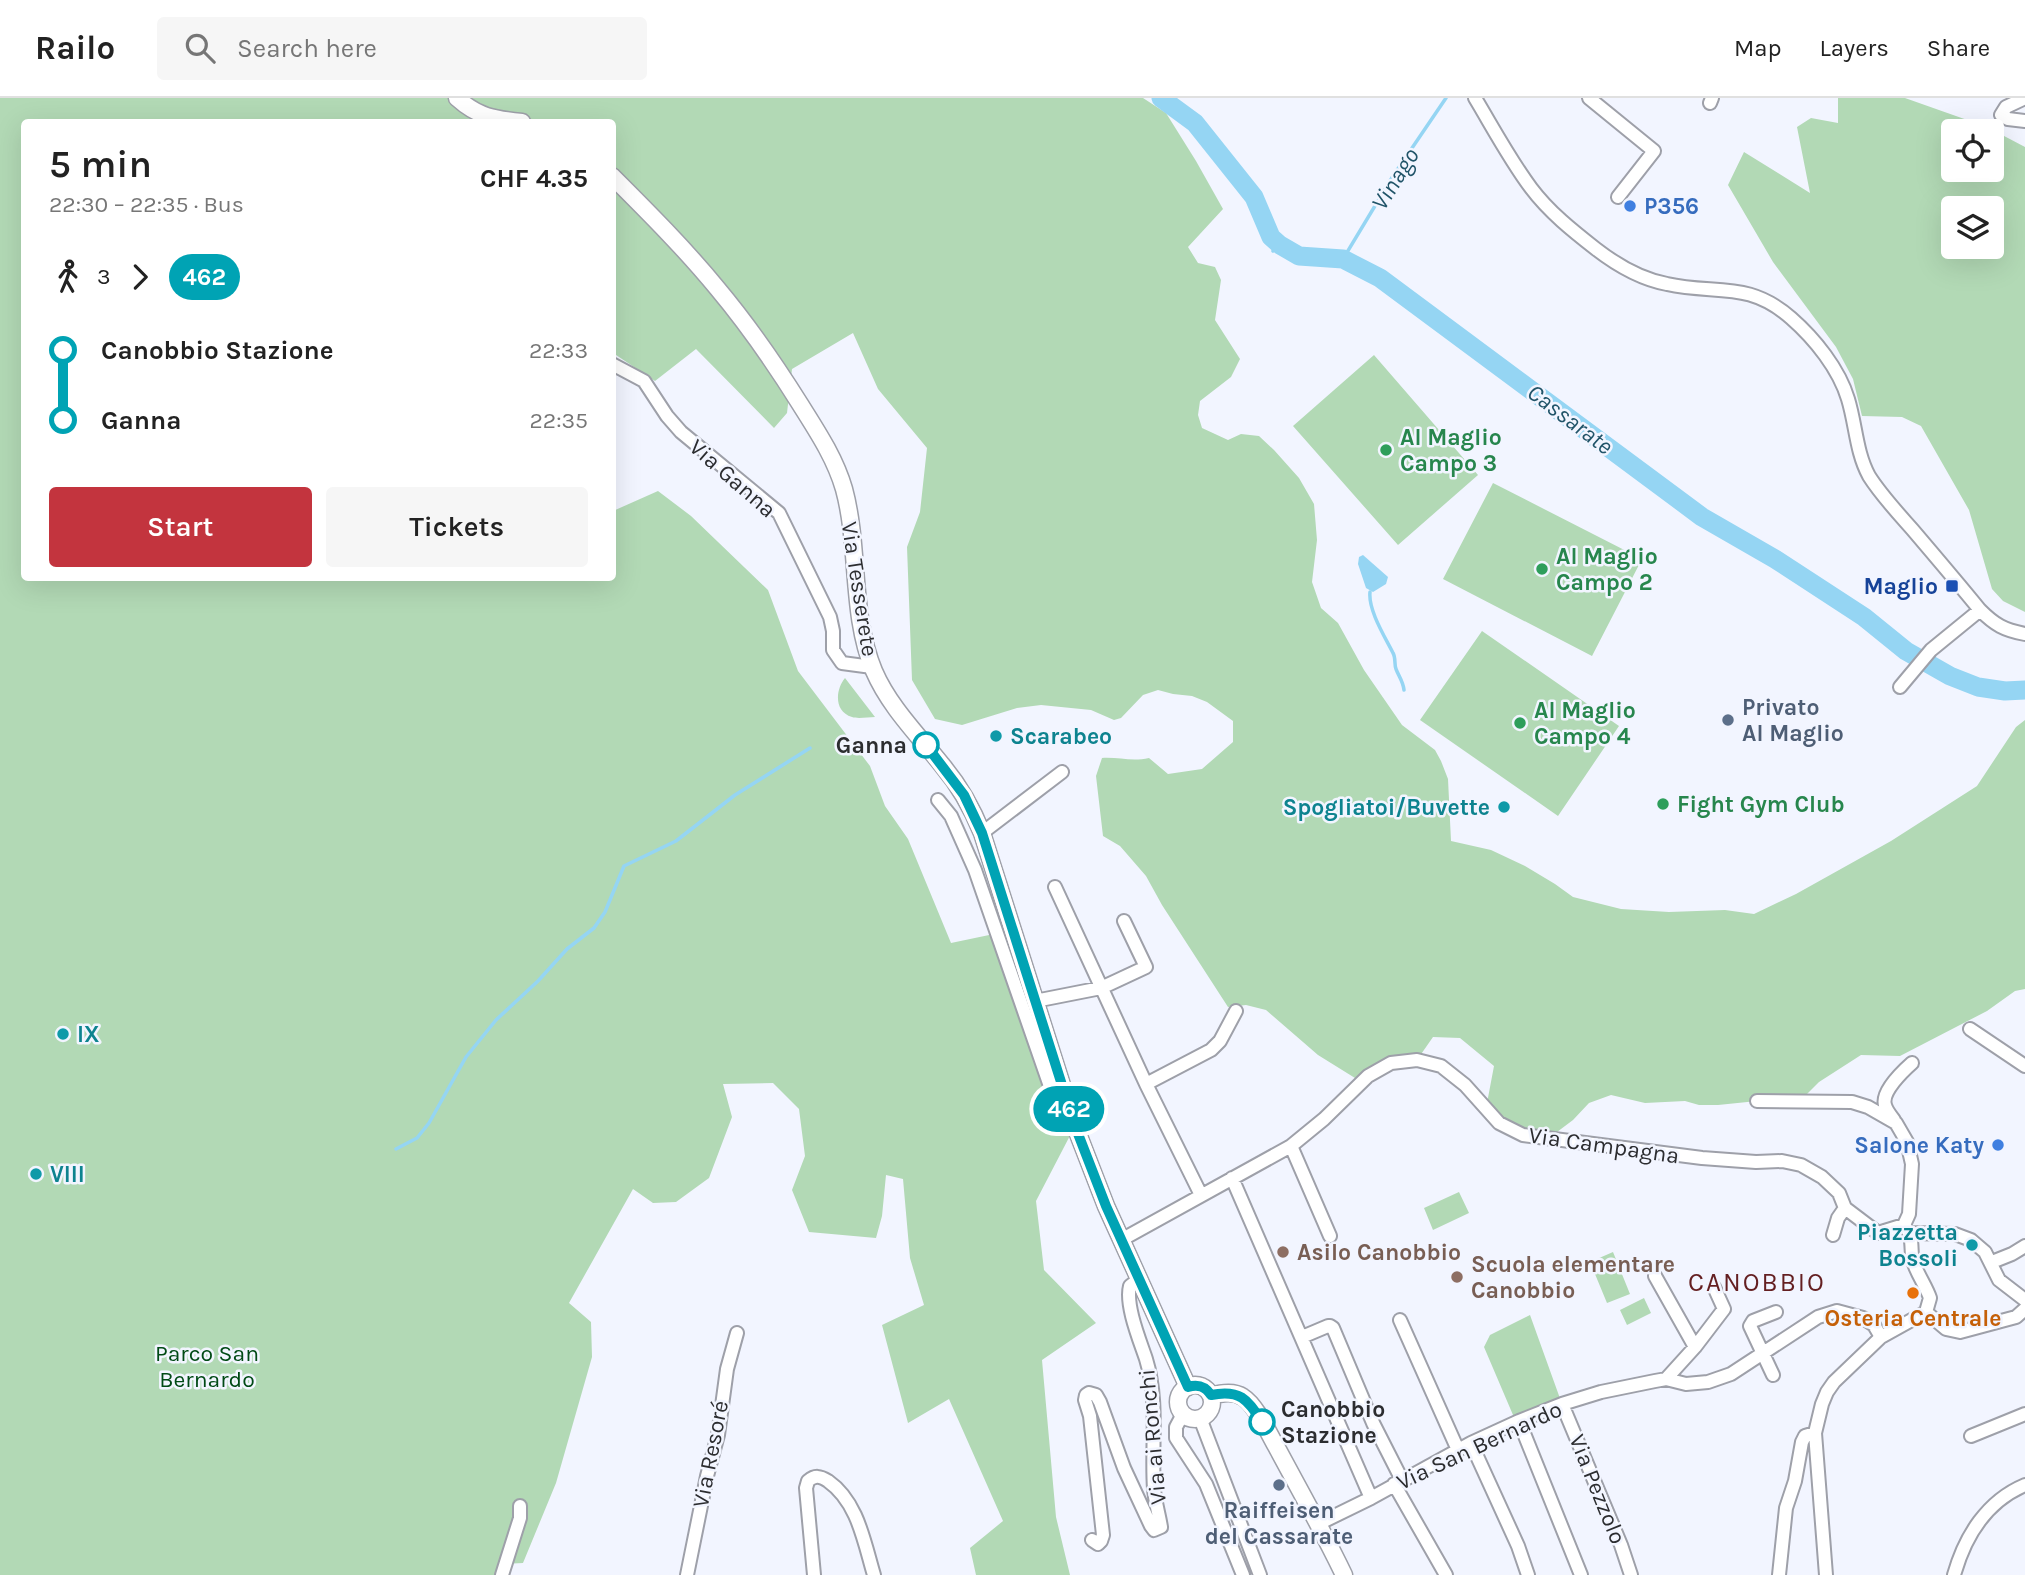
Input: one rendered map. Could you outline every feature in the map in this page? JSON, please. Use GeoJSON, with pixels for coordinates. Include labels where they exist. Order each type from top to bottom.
{"type":"FeatureCollection","features":[{"type":"Feature","properties":{"kind":"main road"},"geometry":{"type":"LineString","coordinates":[[457,98],[468,108],[486,117],[500,119]]}},
{"type":"Feature","properties":{"kind":"main road","name":"Via Tesserete"},"geometry":{"type":"LineString","coordinates":[[616,180],[717,288],[775,365],[831,456],[844,488],[852,525],[859,608],[872,667],[892,702],[959,788],[982,833],[1075,1126],[1106,1206],[1188,1387]]}},
{"type":"Feature","properties":{"kind":"main road"},"geometry":{"type":"LineString","coordinates":[[1199,1385],[1211,1395],[1210,1411],[1200,1419],[1191,1419],[1180,1410],[1178,1399],[1188,1387],[1199,1385]]}},
{"type":"Feature","properties":{"kind":"main road"},"geometry":{"type":"LineString","coordinates":[[1211,1395],[1232,1394],[1248,1401],[1262,1422],[1344,1575]]}},
{"type":"Feature","properties":{"kind":"street"},"geometry":{"type":"LineString","coordinates":[[1475,98],[1521,173],[1543,202],[1574,232],[1611,260],[1632,273],[1658,283],[1733,290],[1760,298],[1780,308],[1803,329],[1830,363],[1843,385],[1860,455],[1868,474],[1884,497],[1980,610],[2006,630],[2025,634]]}},
{"type":"Feature","properties":{"kind":"street"},"geometry":{"type":"LineString","coordinates":[[1589,98],[1654,151],[1618,197]]}},
{"type":"Feature","properties":{"kind":"street"},"geometry":{"type":"LineString","coordinates":[[2025,98],[2007,107],[2001,115],[2008,119],[2025,121]]}},
{"type":"Feature","properties":{"kind":"street","name":"Via Ganna"},"geometry":{"type":"LineString","coordinates":[[616,366],[645,381],[667,416],[681,432],[779,513],[830,617],[835,654],[842,663],[872,667]]}},
{"type":"Feature","properties":{"kind":"street"},"geometry":{"type":"LineString","coordinates":[[1900,687],[1931,650],[1980,610]]}},
{"type":"Feature","properties":{"kind":"street"},"geometry":{"type":"LineString","coordinates":[[982,833],[1062,772]]}},
{"type":"Feature","properties":{"kind":"street"},"geometry":{"type":"LineString","coordinates":[[938,800],[951,816],[975,870],[1061,1118],[1065,1125],[1075,1126]]}},
{"type":"Feature","properties":{"kind":"street"},"geometry":{"type":"LineString","coordinates":[[1055,887],[1146,1084],[1201,1195]]}},
{"type":"Feature","properties":{"kind":"street"},"geometry":{"type":"LineString","coordinates":[[1035,1001],[1101,988],[1146,967],[1124,921]]}},
{"type":"Feature","properties":{"kind":"street"},"geometry":{"type":"LineString","coordinates":[[1146,1084],[1211,1050],[1220,1041],[1236,1011]]}},
{"type":"Feature","properties":{"kind":"street"},"geometry":{"type":"LineString","coordinates":[[1970,1029],[2025,1066]]}},
{"type":"Feature","properties":{"kind":"street","name":"Via Campagna"},"geometry":{"type":"LineString","coordinates":[[1121,1240],[1291,1146],[1324,1119],[1368,1076],[1391,1063],[1416,1060],[1441,1066],[1465,1085],[1499,1123],[1513,1131],[1558,1140],[1702,1158],[1793,1163],[1822,1177],[1839,1193],[1845,1209],[1878,1233],[1907,1229]]}},
{"type":"Feature","properties":{"kind":"street"},"geometry":{"type":"LineString","coordinates":[[1826,1575],[1815,1433],[1820,1409],[1827,1392],[1883,1335],[1926,1312],[1930,1298],[1912,1258],[1907,1229],[1912,1164],[1907,1142],[1885,1105],[1885,1096],[1896,1079],[1912,1063]]}},
{"type":"Feature","properties":{"kind":"street"},"geometry":{"type":"LineString","coordinates":[[1757,1101],[1852,1102],[1868,1107],[1895,1123]]}},
{"type":"Feature","properties":{"kind":"street"},"geometry":{"type":"LineString","coordinates":[[1291,1146],[1330,1236]]}},
{"type":"Feature","properties":{"kind":"street"},"geometry":{"type":"LineString","coordinates":[[1232,1178],[1371,1498]]}},
{"type":"Feature","properties":{"kind":"street"},"geometry":{"type":"LineString","coordinates":[[1833,1235],[1845,1209]]}},
{"type":"Feature","properties":{"kind":"street"},"geometry":{"type":"LineString","coordinates":[[1907,1229],[1955,1234],[1971,1240],[1989,1257],[2000,1280],[2025,1300]]}},
{"type":"Feature","properties":{"kind":"street"},"geometry":{"type":"LineString","coordinates":[[1989,1257],[2012,1254],[2025,1246]]}},
{"type":"Feature","properties":{"kind":"street"},"geometry":{"type":"LineString","coordinates":[[1655,1276],[1695,1347]]}},
{"type":"Feature","properties":{"kind":"street","name":"Via ai Ronchi"},"geometry":{"type":"LineString","coordinates":[[1092,1540],[1098,1544],[1103,1535],[1090,1416],[1085,1400],[1090,1393],[1096,1395],[1100,1402],[1151,1526],[1154,1530],[1161,1527],[1154,1489],[1153,1400],[1150,1378],[1136,1333],[1128,1294],[1129,1286],[1139,1279]]}},
{"type":"Feature","properties":{"kind":"street"},"geometry":{"type":"LineString","coordinates":[[1666,1379],[1724,1309],[1714,1287]]}},
{"type":"Feature","properties":{"kind":"street"},"geometry":{"type":"LineString","coordinates":[[1926,1312],[1938,1325],[1960,1332],[2016,1317],[2025,1309]]}},
{"type":"Feature","properties":{"kind":"street","name":"Via San Bernardo"},"geometry":{"type":"LineString","coordinates":[[1318,1524],[1471,1443],[1562,1404],[1601,1392],[1666,1379],[1686,1384],[1708,1382],[1731,1374],[1818,1317],[1838,1311],[1871,1322],[1883,1335]]}},
{"type":"Feature","properties":{"kind":"street"},"geometry":{"type":"LineString","coordinates":[[1773,1375],[1750,1325],[1776,1312]]}},
{"type":"Feature","properties":{"kind":"street"},"geometry":{"type":"LineString","coordinates":[[1400,1320],[1458,1450]]}},
{"type":"Feature","properties":{"kind":"street"},"geometry":{"type":"LineString","coordinates":[[1302,1336],[1332,1326],[1398,1482],[1446,1575]]}},
{"type":"Feature","properties":{"kind":"street","name":"Via Resoré"},"geometry":{"type":"LineString","coordinates":[[687,1575],[718,1435],[725,1378],[737,1333]]}},
{"type":"Feature","properties":{"kind":"street","name":"Via Pezzolo"},"geometry":{"type":"LineString","coordinates":[[1562,1404],[1631,1575]]}},
{"type":"Feature","properties":{"kind":"street"},"geometry":{"type":"LineString","coordinates":[[1183,1414],[1175,1427],[1177,1438],[1206,1484],[1243,1575]]}},
{"type":"Feature","properties":{"kind":"street"},"geometry":{"type":"LineString","coordinates":[[1971,1436],[2025,1414]]}},
{"type":"Feature","properties":{"kind":"street"},"geometry":{"type":"LineString","coordinates":[[1200,1419],[1260,1575]]}},
{"type":"Feature","properties":{"kind":"street"},"geometry":{"type":"LineString","coordinates":[[1519,1421],[1581,1575]]}},
{"type":"Feature","properties":{"kind":"street"},"geometry":{"type":"LineString","coordinates":[[1779,1575],[1786,1508],[1795,1480],[1802,1442],[1805,1436],[1815,1433]]}},
{"type":"Feature","properties":{"kind":"street"},"geometry":{"type":"LineString","coordinates":[[1471,1443],[1518,1546],[1528,1575]]}},
{"type":"Feature","properties":{"kind":"street"},"geometry":{"type":"LineString","coordinates":[[814,1575],[806,1488],[808,1481],[818,1476],[839,1489],[851,1505],[874,1575]]}},
{"type":"Feature","properties":{"kind":"street"},"geometry":{"type":"LineString","coordinates":[[1954,1575],[1963,1547],[1981,1518],[2003,1497],[2025,1485]]}},
{"type":"Feature","properties":{"kind":"street"},"geometry":{"type":"LineString","coordinates":[[502,1575],[520,1518],[520,1506]]}},
{"type":"Feature","properties":{"kind":"green space","name":"Parco San Bernardo"},"geometry":{"type":"Polygon","coordinates":[[[0,98],[1143,98],[1166,113],[1223,209],[1188,247],[1198,263],[1215,267],[1221,280],[1215,320],[1240,359],[1231,377],[1200,401],[1198,415],[1202,428],[1228,440],[1241,434],[1259,436],[1299,478],[1314,504],[1317,540],[1312,582],[1321,608],[1338,623],[1364,670],[1402,725],[1435,750],[1448,779],[1451,841],[1491,850],[1525,866],[1573,897],[1621,909],[1669,912],[1725,910],[1754,914],[1796,894],[1891,841],[1977,786],[2016,727],[2025,720],[2025,989],[2015,991],[1987,1011],[1900,1056],[1861,1055],[1819,1082],[1800,1101],[1699,1105],[1685,1101],[1645,1103],[1611,1095],[1589,1103],[1553,1135],[1509,1124],[1502,1119],[1487,1103],[1494,1066],[1460,1038],[1433,1037],[1417,1060],[1355,1078],[1318,1055],[1266,1010],[1246,1005],[1228,1007],[1146,876],[1120,846],[1103,836],[1096,776],[1102,758],[1149,758],[1168,774],[1202,769],[1233,742],[1233,721],[1207,702],[1192,696],[1158,690],[1143,695],[1121,718],[1114,720],[1091,710],[1041,705],[1017,708],[962,725],[935,719],[912,680],[907,547],[920,512],[927,448],[878,389],[853,333],[792,369],[787,413],[774,428],[696,349],[655,381],[616,355],[616,119],[21,119],[21,581],[616,581],[616,510],[658,491],[691,516],[768,590],[798,671],[870,766],[885,806],[908,839],[951,943],[1013,930],[1075,1126],[1036,1201],[1044,1270],[1096,1323],[1042,1360],[1056,1517],[1070,1575],[976,1575],[970,1548],[1003,1521],[949,1399],[908,1423],[882,1325],[924,1305],[910,1258],[903,1179],[886,1175],[882,1216],[876,1238],[809,1232],[792,1190],[805,1156],[799,1109],[773,1083],[723,1084],[732,1117],[709,1178],[676,1202],[653,1203],[633,1189],[569,1303],[591,1322],[592,1357],[556,1483],[523,1563],[499,1564],[498,1575],[0,1575],[0,98]]]}},
{"type":"Feature","properties":{"kind":"green space"},"geometry":{"type":"Polygon","coordinates":[[[1838,98],[1905,98],[1964,119],[1941,119],[1941,182],[2004,182],[2004,136],[2025,147],[2025,612],[2003,601],[1992,589],[1969,510],[1921,426],[1902,417],[1862,416],[1853,379],[1836,347],[1773,262],[1728,185],[1744,152],[1810,193],[1797,127],[1811,118],[1838,123],[1838,98]]]}},
{"type":"Feature","properties":{"kind":"green space","name":"Al Maglio Campo 3"},"geometry":{"type":"Polygon","coordinates":[[[1374,355],[1478,475],[1398,545],[1293,426],[1374,355]]]}},
{"type":"Feature","properties":{"kind":"green space","name":"Al Maglio Campo 2"},"geometry":{"type":"Polygon","coordinates":[[[1493,483],[1642,559],[1592,656],[1443,579],[1493,483]]]}},
{"type":"Feature","properties":{"kind":"green space","name":"Al Maglio Campo 4"},"geometry":{"type":"Polygon","coordinates":[[[1482,631],[1619,726],[1558,816],[1420,720],[1482,631]]]}},
{"type":"Feature","properties":{"kind":"green space"},"geometry":{"type":"Polygon","coordinates":[[[845,678],[875,717],[854,718],[842,710],[838,694],[845,678]]]}},
{"type":"Feature","properties":{"kind":"green space"},"geometry":{"type":"Polygon","coordinates":[[[1459,1192],[1469,1213],[1433,1230],[1424,1208],[1459,1192]]]}},
{"type":"Feature","properties":{"kind":"green space"},"geometry":{"type":"Polygon","coordinates":[[[1613,1252],[1630,1294],[1607,1303],[1590,1262],[1613,1252]]]}},
{"type":"Feature","properties":{"kind":"green space"},"geometry":{"type":"Polygon","coordinates":[[[1644,1298],[1651,1313],[1627,1325],[1620,1310],[1644,1298]]]}},
{"type":"Feature","properties":{"kind":"green space"},"geometry":{"type":"Polygon","coordinates":[[[1530,1315],[1562,1404],[1516,1422],[1484,1347],[1490,1335],[1530,1315]]]}},
{"type":"Feature","properties":{"kind":"water"},"geometry":{"type":"Polygon","coordinates":[[[1363,555],[1388,577],[1386,584],[1373,592],[1366,588],[1358,564],[1359,557],[1363,555]]]}},
{"type":"Feature","properties":{"kind":"waterway","name":"Cassarate"},"geometry":{"type":"LineString","coordinates":[[1161,98],[1195,123],[1254,197],[1271,237],[1280,245],[1299,256],[1343,259],[1380,278],[1702,517],[1775,559],[1864,617],[1906,651],[1950,676],[1978,687],[2005,691],[2025,690]]}},
{"type":"Feature","properties":{"kind":"waterway","name":"Vinago"},"geometry":{"type":"LineString","coordinates":[[1343,259],[1393,176],[1446,98]]}},
{"type":"Feature","properties":{"kind":"waterway"},"geometry":{"type":"LineString","coordinates":[[1273,251],[1280,245]]}},
{"type":"Feature","properties":{"kind":"waterway"},"geometry":{"type":"LineString","coordinates":[[1370,592],[1374,615],[1394,655],[1395,667],[1404,690]]}},
{"type":"Feature","properties":{"kind":"waterway"},"geometry":{"type":"LineString","coordinates":[[396,1149],[417,1138],[429,1123],[466,1057],[496,1020],[538,981],[567,949],[594,928],[605,912],[624,866],[676,841],[735,795],[810,748]]}},
{"type":"Feature","properties":{"kind":"bus line","name":"462"},"geometry":{"type":"LineString","coordinates":[[926,745],[964,795],[982,833],[1075,1126],[1106,1206],[1188,1387],[1199,1385],[1211,1395],[1236,1394],[1248,1401],[1262,1422]]}},
{"type":"Feature","properties":{"kind":"place","name":"P356"},"geometry":{"type":"Point","coordinates":[1630,206]}},
{"type":"Feature","properties":{"kind":"place","name":"Al Maglio Campo 3"},"geometry":{"type":"Point","coordinates":[1386,450]}},
{"type":"Feature","properties":{"kind":"place","name":"Al Maglio Campo 2"},"geometry":{"type":"Point","coordinates":[1542,569]}},
{"type":"Feature","properties":{"kind":"place","name":"Maglio"},"geometry":{"type":"Point","coordinates":[1952,586]}},
{"type":"Feature","properties":{"kind":"place","name":"Privato Al Maglio"},"geometry":{"type":"Point","coordinates":[1728,720]}},
{"type":"Feature","properties":{"kind":"place","name":"Al Maglio Campo 4"},"geometry":{"type":"Point","coordinates":[1520,723]}},
{"type":"Feature","properties":{"kind":"place","name":"Scarabeo"},"geometry":{"type":"Point","coordinates":[996,736]}},
{"type":"Feature","properties":{"kind":"place","name":"Ganna"},"geometry":{"type":"Point","coordinates":[926,745]}},
{"type":"Feature","properties":{"kind":"place","name":"Fight Gym Club"},"geometry":{"type":"Point","coordinates":[1663,804]}},
{"type":"Feature","properties":{"kind":"place","name":"Spogliatoi/Buvette"},"geometry":{"type":"Point","coordinates":[1504,807]}},
{"type":"Feature","properties":{"kind":"place","name":"IX"},"geometry":{"type":"Point","coordinates":[63,1034]}},
{"type":"Feature","properties":{"kind":"place","name":"Salone Katy"},"geometry":{"type":"Point","coordinates":[1998,1145]}},
{"type":"Feature","properties":{"kind":"place","name":"VIII"},"geometry":{"type":"Point","coordinates":[36,1174]}},
{"type":"Feature","properties":{"kind":"place","name":"Piazzetta Bossoli"},"geometry":{"type":"Point","coordinates":[1972,1245]}},
{"type":"Feature","properties":{"kind":"place","name":"Asilo Canobbio"},"geometry":{"type":"Point","coordinates":[1283,1252]}},
{"type":"Feature","properties":{"kind":"place","name":"Scuola elementare Canobbio"},"geometry":{"type":"Point","coordinates":[1457,1277]}},
{"type":"Feature","properties":{"kind":"place","name":"Osteria Centrale"},"geometry":{"type":"Point","coordinates":[1913,1293]}},
{"type":"Feature","properties":{"kind":"place","name":"Canobbio Stazione"},"geometry":{"type":"Point","coordinates":[1262,1422]}},
{"type":"Feature","properties":{"kind":"place","name":"Raiffeisen del Cassarate"},"geometry":{"type":"Point","coordinates":[1279,1485]}},
{"type":"Feature","properties":{"kind":"district","name":"CANOBBIO"},"geometry":{"type":"Point","coordinates":[1757,1282]}}]}
